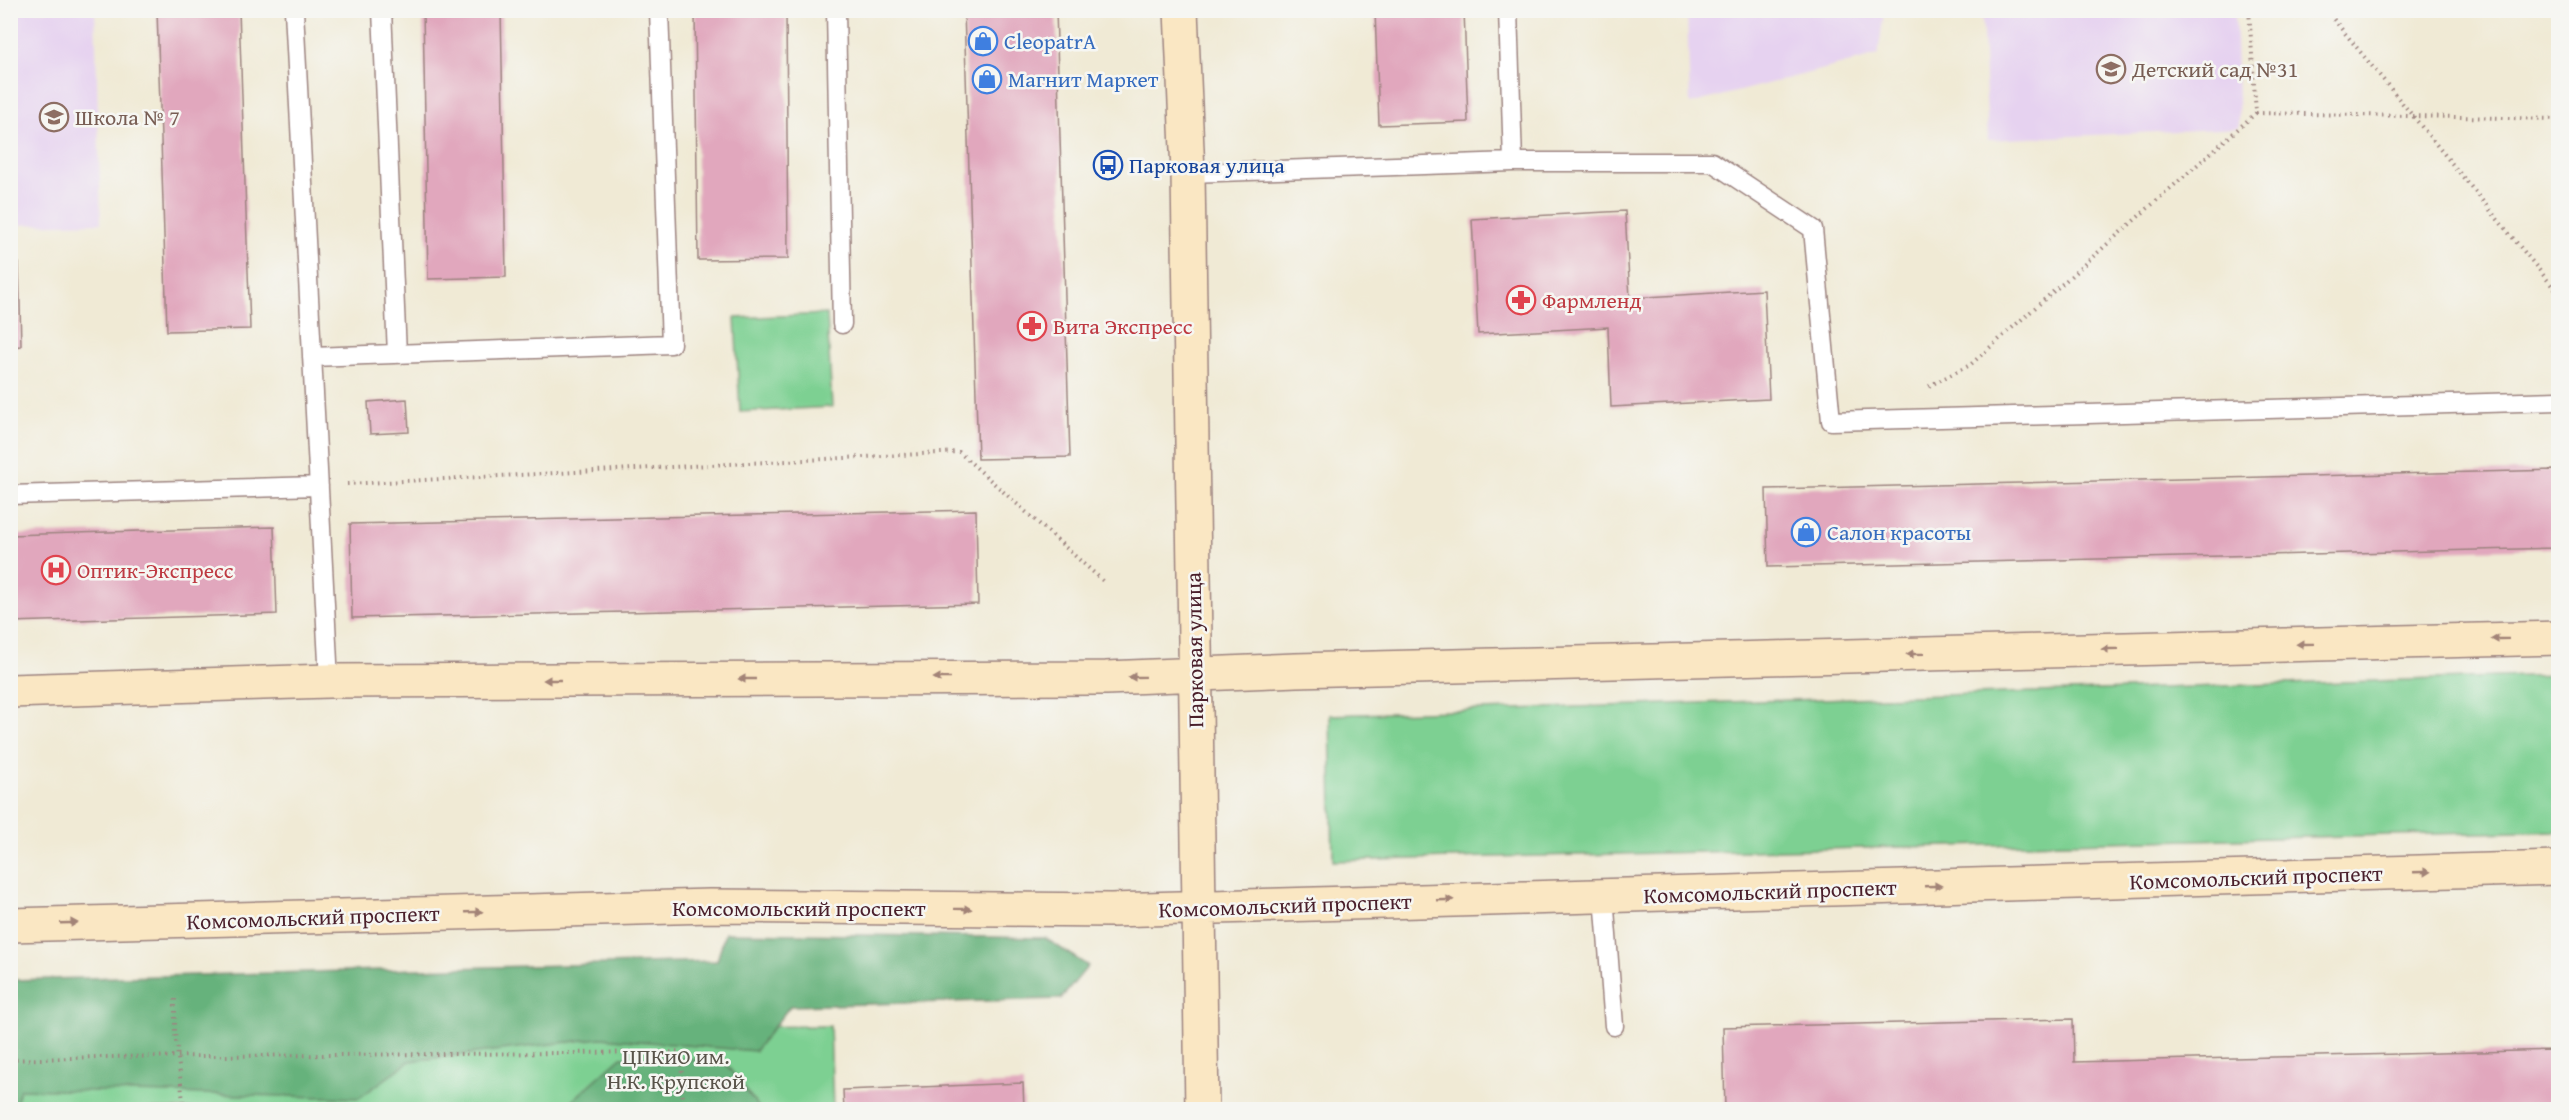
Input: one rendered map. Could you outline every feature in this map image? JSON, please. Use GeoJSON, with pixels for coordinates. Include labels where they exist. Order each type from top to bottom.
{"type":"FeatureCollection","features":[{"type":"Feature","properties":{"kind":"main road","name":"Парковая улица"},"geometry":{"type":"LineString","coordinates":[[1181,10],[1188,173],[1197,907],[1202,1110]]}},
{"type":"Feature","properties":{"kind":"main road"},"geometry":{"type":"LineString","coordinates":[[10,691],[329,681],[1106,678],[1296,670],[2559,638]]}},
{"type":"Feature","properties":{"kind":"main road","name":"Комсомольский проспект"},"geometry":{"type":"LineString","coordinates":[[10,925],[710,906],[1111,910],[2559,868]]}},
{"type":"Feature","properties":{"kind":"lane"},"geometry":{"type":"LineString","coordinates":[[294,10],[329,681]]}},
{"type":"Feature","properties":{"kind":"lane"},"geometry":{"type":"LineString","coordinates":[[382,10],[396,354]]}},
{"type":"Feature","properties":{"kind":"lane"},"geometry":{"type":"LineString","coordinates":[[312,357],[671,344],[658,10]]}},
{"type":"Feature","properties":{"kind":"lane"},"geometry":{"type":"LineString","coordinates":[[836,10],[842,324]]}},
{"type":"Feature","properties":{"kind":"lane"},"geometry":{"type":"LineString","coordinates":[[1508,10],[1513,162]]}},
{"type":"Feature","properties":{"kind":"lane"},"geometry":{"type":"LineString","coordinates":[[1188,173],[1513,162],[1712,162],[1813,229],[1832,421],[2559,401]]}},
{"type":"Feature","properties":{"kind":"lane"},"geometry":{"type":"LineString","coordinates":[[10,495],[319,486]]}},
{"type":"Feature","properties":{"kind":"lane"},"geometry":{"type":"LineString","coordinates":[[1604,896],[1614,1026]]}},
{"type":"Feature","properties":{"kind":"path"},"geometry":{"type":"LineString","coordinates":[[2248,10],[2256,113]]}},
{"type":"Feature","properties":{"kind":"path"},"geometry":{"type":"LineString","coordinates":[[2326,10],[2559,293]]}},
{"type":"Feature","properties":{"kind":"path"},"geometry":{"type":"LineString","coordinates":[[1920,390],[1970,365],[2256,113],[2559,119]]}},
{"type":"Feature","properties":{"kind":"path"},"geometry":{"type":"LineString","coordinates":[[319,486],[959,452],[1103,581]]}},
{"type":"Feature","properties":{"kind":"path"},"geometry":{"type":"LineString","coordinates":[[175,999],[184,1110]]}},
{"type":"Feature","properties":{"kind":"path"},"geometry":{"type":"LineString","coordinates":[[10,1060],[178,1056],[681,1052],[683,1110]]}},
{"type":"Feature","properties":{"kind":"shaded area"},"geometry":{"type":"Polygon","coordinates":[[[1687,10],[1898,11],[1884,12],[1878,55],[1690,104],[1687,10]]]}},
{"type":"Feature","properties":{"kind":"shaded area","name":"Школа № 7"},"geometry":{"type":"Polygon","coordinates":[[[10,11],[95,11],[101,223],[11,225],[10,11]]]}},
{"type":"Feature","properties":{"kind":"shaded area","name":"Детский сад №31"},"geometry":{"type":"Polygon","coordinates":[[[1982,11],[2235,11],[2239,128],[1988,140],[1982,11]]]}},
{"type":"Feature","properties":{"kind":"green space"},"geometry":{"type":"Polygon","coordinates":[[[827,314],[832,407],[740,412],[735,318],[827,314]]]}},
{"type":"Feature","properties":{"kind":"green space"},"geometry":{"type":"Polygon","coordinates":[[[2558,675],[2558,831],[1333,861],[1330,715],[2558,675]]]}},
{"type":"Feature","properties":{"kind":"green space"},"geometry":{"type":"Polygon","coordinates":[[[725,933],[1045,938],[1088,966],[1061,999],[790,1006],[755,1051],[601,1038],[410,1061],[359,1098],[20,1089],[15,1109],[11,1109],[11,980],[717,961],[725,933]]]}},
{"type":"Feature","properties":{"kind":"green space","name":"ЦПКиО им. Н.К. Крупской"},"geometry":{"type":"Polygon","coordinates":[[[830,1026],[833,1109],[11,1109],[10,1040],[311,1030],[830,1026]]]}},
{"type":"Feature","properties":{"kind":"green space"},"geometry":{"type":"Polygon","coordinates":[[[621,1057],[723,1060],[760,1109],[563,1109],[621,1057]]]}},
{"type":"Feature","properties":{"kind":"building"},"geometry":{"type":"Polygon","coordinates":[[[157,10],[239,10],[250,329],[167,331],[157,10]]]}},
{"type":"Feature","properties":{"kind":"building"},"geometry":{"type":"Polygon","coordinates":[[[423,10],[501,10],[506,277],[428,279],[423,10]]]}},
{"type":"Feature","properties":{"kind":"building"},"geometry":{"type":"Polygon","coordinates":[[[695,10],[786,10],[788,259],[698,260],[695,10]]]}},
{"type":"Feature","properties":{"kind":"building"},"geometry":{"type":"Polygon","coordinates":[[[964,10],[1056,10],[1070,457],[978,459],[964,10]]]}},
{"type":"Feature","properties":{"kind":"building"},"geometry":{"type":"Polygon","coordinates":[[[1375,10],[1464,10],[1468,122],[1379,125],[1375,10]]]}},
{"type":"Feature","properties":{"kind":"building"},"geometry":{"type":"Polygon","coordinates":[[[1625,211],[1630,298],[1764,290],[1769,399],[1611,407],[1608,327],[1478,334],[1472,219],[1625,211]]]}},
{"type":"Feature","properties":{"kind":"building"},"geometry":{"type":"Polygon","coordinates":[[[10,263],[19,263],[21,346],[10,347],[10,263]]]}},
{"type":"Feature","properties":{"kind":"building"},"geometry":{"type":"Polygon","coordinates":[[[407,399],[409,432],[370,434],[368,402],[407,399]]]}},
{"type":"Feature","properties":{"kind":"building"},"geometry":{"type":"Polygon","coordinates":[[[2558,470],[2558,548],[1768,567],[1766,489],[2558,470]]]}},
{"type":"Feature","properties":{"kind":"building"},"geometry":{"type":"Polygon","coordinates":[[[976,510],[978,604],[352,618],[350,524],[976,510]]]}},
{"type":"Feature","properties":{"kind":"building"},"geometry":{"type":"Polygon","coordinates":[[[274,527],[277,614],[10,622],[10,535],[274,527]]]}},
{"type":"Feature","properties":{"kind":"building"},"geometry":{"type":"Polygon","coordinates":[[[2073,1019],[2074,1062],[2558,1050],[2558,1110],[1725,1110],[1723,1027],[2073,1019]]]}},
{"type":"Feature","properties":{"kind":"building"},"geometry":{"type":"Polygon","coordinates":[[[1023,1083],[1024,1110],[844,1110],[843,1090],[1023,1083]]]}},
{"type":"Feature","properties":{"kind":"place","name":"CleopatrA"},"geometry":{"type":"Point","coordinates":[983,41]}},
{"type":"Feature","properties":{"kind":"place","name":"Детский сад №31"},"geometry":{"type":"Point","coordinates":[2111,69]}},
{"type":"Feature","properties":{"kind":"place","name":"Магнит Маркет"},"geometry":{"type":"Point","coordinates":[987,79]}},
{"type":"Feature","properties":{"kind":"place","name":"Школа № 7"},"geometry":{"type":"Point","coordinates":[54,117]}},
{"type":"Feature","properties":{"kind":"place","name":"Парковая улица"},"geometry":{"type":"Point","coordinates":[1108,165]}},
{"type":"Feature","properties":{"kind":"place","name":"Фармленд"},"geometry":{"type":"Point","coordinates":[1521,300]}},
{"type":"Feature","properties":{"kind":"place","name":"Вита Экспресс"},"geometry":{"type":"Point","coordinates":[1032,326]}},
{"type":"Feature","properties":{"kind":"place","name":"Салон красоты"},"geometry":{"type":"Point","coordinates":[1806,532]}},
{"type":"Feature","properties":{"kind":"place","name":"Оптик-Экспресс"},"geometry":{"type":"Point","coordinates":[56,570]}}]}
